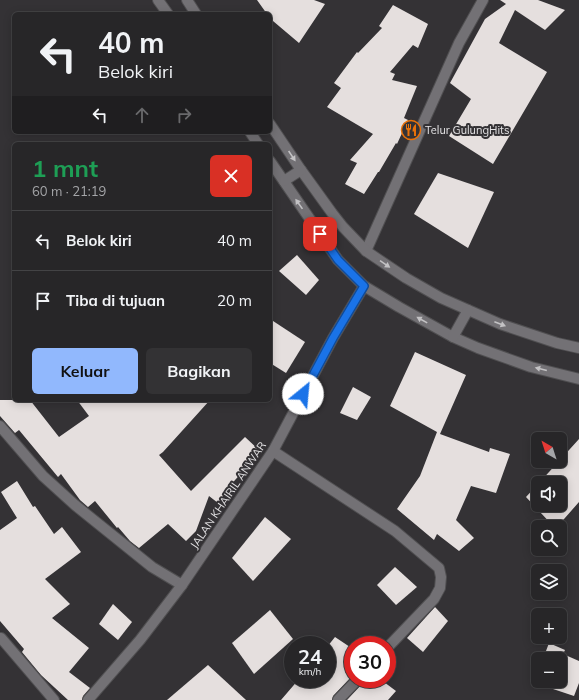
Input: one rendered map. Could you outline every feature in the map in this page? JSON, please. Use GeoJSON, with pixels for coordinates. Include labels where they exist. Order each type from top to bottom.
{"type":"FeatureCollection","features":[{"type":"Feature","properties":{"kind":"street"},"geometry":{"type":"LineString","coordinates":[[158,0],[167,12]]}},
{"type":"Feature","properties":{"kind":"street"},"geometry":{"type":"LineString","coordinates":[[187,0],[195,12]]}},
{"type":"Feature","properties":{"kind":"street"},"geometry":{"type":"LineString","coordinates":[[366,251],[459,43],[483,0]]}},
{"type":"Feature","properties":{"kind":"street"},"geometry":{"type":"LineString","coordinates":[[272,127],[301,170],[343,227],[366,251],[406,278],[440,298],[500,324],[557,343],[579,348]]}},
{"type":"Feature","properties":{"kind":"street"},"geometry":{"type":"LineString","coordinates":[[272,164],[338,260],[364,286],[453,337],[478,348],[531,367],[579,379]]}},
{"type":"Feature","properties":{"kind":"street"},"geometry":{"type":"LineString","coordinates":[[284,181],[301,170]]}},
{"type":"Feature","properties":{"kind":"street","name":"JALAN KHAIRIL ANWAR"},"geometry":{"type":"LineString","coordinates":[[88,700],[140,640],[182,584],[273,451],[333,338],[364,286]]}},
{"type":"Feature","properties":{"kind":"street"},"geometry":{"type":"LineString","coordinates":[[453,337],[468,310]]}},
{"type":"Feature","properties":{"kind":"street"},"geometry":{"type":"LineString","coordinates":[[0,426],[43,476],[75,505],[152,567],[182,584]]}},
{"type":"Feature","properties":{"kind":"street"},"geometry":{"type":"LineString","coordinates":[[273,451],[394,531],[439,568],[442,577],[440,588],[434,599],[396,639]]}},
{"type":"Feature","properties":{"kind":"street"},"geometry":{"type":"LineString","coordinates":[[1,638],[54,700]]}},
{"type":"Feature","properties":{"kind":"street"},"geometry":{"type":"LineString","coordinates":[[338,700],[349,688]]}},
{"type":"Feature","properties":{"kind":"building"},"geometry":{"type":"Polygon","coordinates":[[[257,0],[314,0],[325,4],[299,43],[272,20],[272,12],[266,12],[257,0]]]}},
{"type":"Feature","properties":{"kind":"building"},"geometry":{"type":"Polygon","coordinates":[[[500,0],[538,0],[565,10],[545,30],[515,10],[499,43],[547,72],[493,164],[449,136],[471,99],[450,83],[485,19],[506,4],[500,0]]]}},
{"type":"Feature","properties":{"kind":"building"},"geometry":{"type":"Polygon","coordinates":[[[393,5],[428,24],[418,48],[413,45],[390,72],[395,74],[392,80],[417,86],[404,118],[408,120],[397,144],[396,143],[364,194],[345,184],[357,163],[350,160],[373,134],[327,107],[341,88],[334,83],[357,52],[358,53],[382,28],[379,26],[393,5]]]}},
{"type":"Feature","properties":{"kind":"building"},"geometry":{"type":"Polygon","coordinates":[[[438,173],[494,192],[468,248],[414,214],[438,173]]]}},
{"type":"Feature","properties":{"kind":"building"},"geometry":{"type":"Polygon","coordinates":[[[297,255],[319,280],[306,295],[279,271],[297,255]]]}},
{"type":"Feature","properties":{"kind":"building"},"geometry":{"type":"Polygon","coordinates":[[[272,320],[305,342],[286,373],[272,364],[272,320]]]}},
{"type":"Feature","properties":{"kind":"building"},"geometry":{"type":"Polygon","coordinates":[[[415,352],[466,375],[440,434],[489,452],[490,448],[510,454],[496,493],[471,486],[456,520],[474,538],[459,551],[437,534],[434,540],[397,509],[420,476],[437,432],[390,406],[415,352]]]}},
{"type":"Feature","properties":{"kind":"building"},"geometry":{"type":"Polygon","coordinates":[[[353,387],[371,397],[357,420],[340,413],[353,387]]]}},
{"type":"Feature","properties":{"kind":"building"},"geometry":{"type":"Polygon","coordinates":[[[0,400],[12,400],[12,402],[32,402],[59,437],[89,416],[78,402],[208,402],[159,455],[191,491],[245,437],[260,451],[255,459],[235,480],[218,503],[209,496],[196,531],[186,541],[168,524],[139,548],[130,541],[118,527],[117,528],[95,501],[88,507],[80,500],[61,474],[58,477],[19,430],[15,433],[0,416],[0,400]]]}},
{"type":"Feature","properties":{"kind":"building"},"geometry":{"type":"Polygon","coordinates":[[[579,439],[579,502],[563,520],[547,520],[540,512],[567,512],[567,476],[545,476],[553,468],[567,468],[567,452],[579,439]]]}},
{"type":"Feature","properties":{"kind":"building"},"geometry":{"type":"Polygon","coordinates":[[[17,481],[33,507],[35,506],[54,534],[62,527],[81,552],[45,579],[70,604],[52,618],[89,648],[69,672],[90,688],[83,696],[82,700],[68,700],[41,675],[22,652],[24,649],[0,621],[0,530],[17,518],[1,492],[17,481]]]}},
{"type":"Feature","properties":{"kind":"building"},"geometry":{"type":"Polygon","coordinates":[[[531,492],[531,502],[526,497],[531,492]]]}},
{"type":"Feature","properties":{"kind":"building"},"geometry":{"type":"Polygon","coordinates":[[[265,517],[291,539],[253,581],[232,558],[265,517]]]}},
{"type":"Feature","properties":{"kind":"building"},"geometry":{"type":"Polygon","coordinates":[[[395,567],[417,587],[396,605],[377,585],[395,567]]]}},
{"type":"Feature","properties":{"kind":"building"},"geometry":{"type":"Polygon","coordinates":[[[113,604],[132,622],[118,640],[99,624],[113,604]]]}},
{"type":"Feature","properties":{"kind":"building"},"geometry":{"type":"Polygon","coordinates":[[[435,607],[448,621],[423,652],[407,638],[435,607]]]}},
{"type":"Feature","properties":{"kind":"building"},"geometry":{"type":"Polygon","coordinates":[[[270,610],[291,636],[284,636],[284,647],[254,674],[232,643],[270,610]]]}},
{"type":"Feature","properties":{"kind":"building"},"geometry":{"type":"Polygon","coordinates":[[[336,638],[344,643],[344,684],[333,696],[332,700],[281,700],[291,688],[336,688],[336,638]]]}},
{"type":"Feature","properties":{"kind":"building"},"geometry":{"type":"Polygon","coordinates":[[[549,644],[565,650],[564,652],[546,652],[549,644]]]}},
{"type":"Feature","properties":{"kind":"building"},"geometry":{"type":"Polygon","coordinates":[[[567,656],[579,661],[579,683],[574,696],[550,688],[567,688],[567,656]]]}},
{"type":"Feature","properties":{"kind":"building"},"geometry":{"type":"Polygon","coordinates":[[[208,665],[246,700],[167,700],[208,665]]]}},
{"type":"Feature","properties":{"kind":"building"},"geometry":{"type":"Polygon","coordinates":[[[358,688],[392,688],[396,691],[388,700],[347,700],[358,688]]]}},
{"type":"Feature","properties":{"kind":"place","name":"Telur GulungHits"},"geometry":{"type":"Point","coordinates":[411,130]}},
{"type":"Feature","properties":{"kind":"route"},"geometry":{"type":"LineString","coordinates":[[303,394],[333,338],[364,286],[338,260],[320,234]]}}]}
